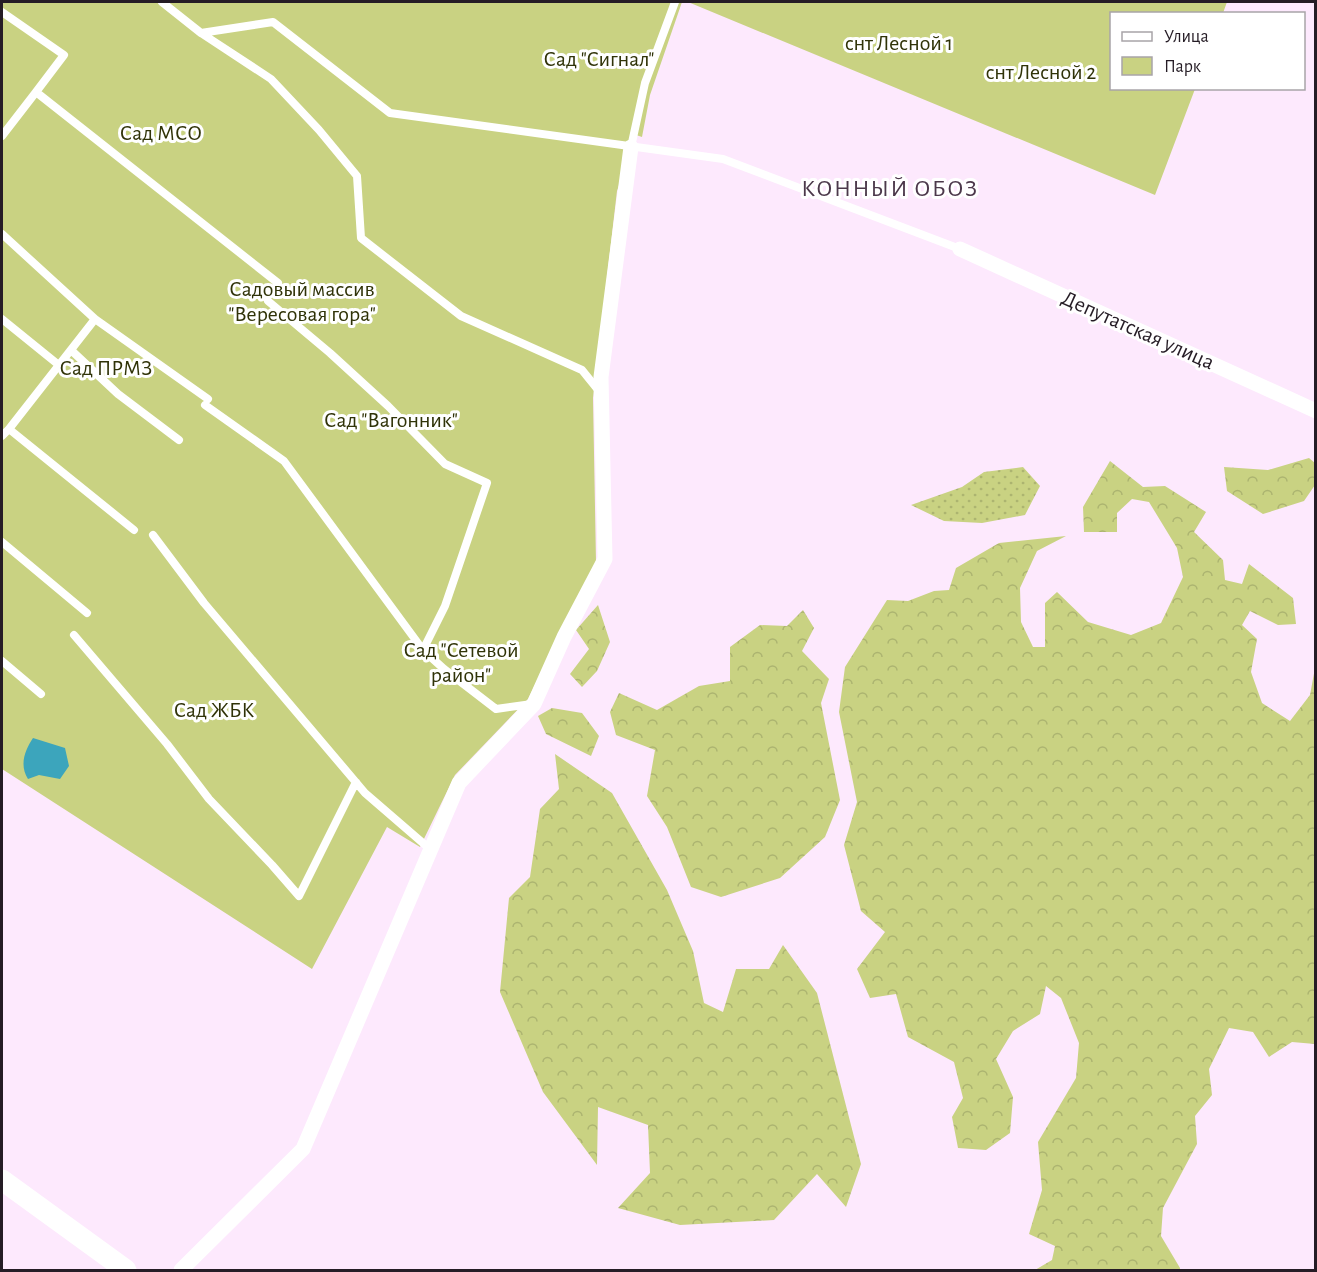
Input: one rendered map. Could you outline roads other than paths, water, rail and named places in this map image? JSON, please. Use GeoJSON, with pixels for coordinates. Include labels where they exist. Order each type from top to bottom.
{"type":"FeatureCollection","features":[{"type":"Feature","properties":{"kind":"street"},"geometry":{"type":"LineString","coordinates":[[181,1270],[303,1149],[459,783],[534,704],[564,637],[604,559],[601,377],[631,147]]}},
{"type":"Feature","properties":{"kind":"street","name":"Депутатская улица"},"geometry":{"type":"LineString","coordinates":[[960,249],[1316,411]]}},
{"type":"Feature","properties":{"kind":"street"},"geometry":{"type":"LineString","coordinates":[[2,1180],[126,1270]]}},
{"type":"Feature","properties":{"kind":"lane"},"geometry":{"type":"LineString","coordinates":[[162,2],[201,33],[272,79],[319,130],[357,176],[361,238],[461,316],[582,370],[601,394]]}},
{"type":"Feature","properties":{"kind":"lane"},"geometry":{"type":"LineString","coordinates":[[631,147],[645,82],[675,2]]}},
{"type":"Feature","properties":{"kind":"lane"},"geometry":{"type":"LineString","coordinates":[[2,12],[64,55],[2,136]]}},
{"type":"Feature","properties":{"kind":"lane"},"geometry":{"type":"LineString","coordinates":[[201,33],[273,22],[390,113],[723,159],[960,249]]}},
{"type":"Feature","properties":{"kind":"lane"},"geometry":{"type":"LineString","coordinates":[[36,92],[278,283]]}},
{"type":"Feature","properties":{"kind":"lane"},"geometry":{"type":"LineString","coordinates":[[2,234],[95,319],[284,461],[423,650],[444,669],[495,709],[534,704]]}},
{"type":"Feature","properties":{"kind":"lane"},"geometry":{"type":"LineString","coordinates":[[268,301],[388,406],[445,464],[487,483],[445,606],[423,650]]}},
{"type":"Feature","properties":{"kind":"lane"},"geometry":{"type":"LineString","coordinates":[[2,319],[60,366]]}},
{"type":"Feature","properties":{"kind":"lane"},"geometry":{"type":"LineString","coordinates":[[2,436],[72,351],[95,319]]}},
{"type":"Feature","properties":{"kind":"lane"},"geometry":{"type":"LineString","coordinates":[[72,351],[118,394],[179,440]]}},
{"type":"Feature","properties":{"kind":"lane"},"geometry":{"type":"LineString","coordinates":[[9,429],[134,530]]}},
{"type":"Feature","properties":{"kind":"lane"},"geometry":{"type":"LineString","coordinates":[[153,535],[204,603],[356,783],[431,850]]}},
{"type":"Feature","properties":{"kind":"lane"},"geometry":{"type":"LineString","coordinates":[[2,542],[87,613]]}},
{"type":"Feature","properties":{"kind":"lane"},"geometry":{"type":"LineString","coordinates":[[74,635],[167,744],[209,799],[299,896],[356,783]]}},
{"type":"Feature","properties":{"kind":"lane"},"geometry":{"type":"LineString","coordinates":[[2,661],[41,694]]}},
{"type":"Feature","properties":{"kind":"water"},"geometry":{"type":"Polygon","coordinates":[[[33,738],[65,748],[69,766],[60,779],[39,775],[28,779],[25,774],[24,758],[33,738]]]}},
{"type":"Feature","properties":{"kind":"district","name":"КОННЫЙ ОБОЗ"},"geometry":{"type":"Point","coordinates":[890,189]}},
{"type":"Feature","properties":{"kind":"park label","name":"снт Лесной 1"},"geometry":{"type":"Point","coordinates":[899,43]}},
{"type":"Feature","properties":{"kind":"park label","name":"Сад \"Сигнал\""},"geometry":{"type":"Point","coordinates":[599,59]}},
{"type":"Feature","properties":{"kind":"park label","name":"снт Лесной 2"},"geometry":{"type":"Point","coordinates":[1041,72]}},
{"type":"Feature","properties":{"kind":"park label","name":"Сад МСО"},"geometry":{"type":"Point","coordinates":[161,133]}},
{"type":"Feature","properties":{"kind":"park label","name":"Садовый массив \"Вересовая гора\""},"geometry":{"type":"Point","coordinates":[302,302]}},
{"type":"Feature","properties":{"kind":"park label","name":"Сад ПРМЗ"},"geometry":{"type":"Point","coordinates":[106,368]}},
{"type":"Feature","properties":{"kind":"park label","name":"Сад \"Вагонник\""},"geometry":{"type":"Point","coordinates":[391,420]}},
{"type":"Feature","properties":{"kind":"park label","name":"Сад \"Сетевой район\""},"geometry":{"type":"Point","coordinates":[461,662]}},
{"type":"Feature","properties":{"kind":"park label","name":"Сад ЖБК"},"geometry":{"type":"Point","coordinates":[214,710]}}]}
